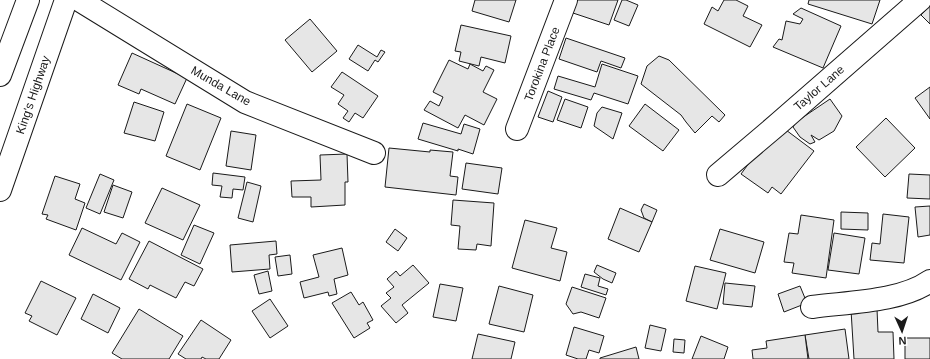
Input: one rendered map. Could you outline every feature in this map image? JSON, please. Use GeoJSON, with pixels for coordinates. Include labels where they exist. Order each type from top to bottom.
{"type":"FeatureCollection","features":[{"type":"Feature","properties":{"kind":"main road"},"geometry":{"type":"LineString","coordinates":[[0,75],[28,0]]}},
{"type":"Feature","properties":{"kind":"main road","name":"King's Highway"},"geometry":{"type":"LineString","coordinates":[[0,190],[66,0]]}},
{"type":"Feature","properties":{"kind":"main road","name":"Munda Lane"},"geometry":{"type":"LineString","coordinates":[[78,0],[245,102],[374,153]]}},
{"type":"Feature","properties":{"kind":"main road","name":"Torokina Place"},"geometry":{"type":"LineString","coordinates":[[517,128],[566,0]]}},
{"type":"Feature","properties":{"kind":"main road","name":"Taylor Lane"},"geometry":{"type":"LineString","coordinates":[[718,175],[920,0]]}},
{"type":"Feature","properties":{"kind":"main road"},"geometry":{"type":"LineString","coordinates":[[812,307],[894,296],[909,292],[930,281]]}},
{"type":"Feature","properties":{"kind":"building"},"geometry":{"type":"Polygon","coordinates":[[[475,0],[516,0],[509,22],[472,11],[475,0]]]}},
{"type":"Feature","properties":{"kind":"building"},"geometry":{"type":"Polygon","coordinates":[[[577,0],[618,0],[609,25],[573,13],[577,0]]]}},
{"type":"Feature","properties":{"kind":"building"},"geometry":{"type":"Polygon","coordinates":[[[622,0],[638,5],[629,26],[614,20],[622,0]]]}},
{"type":"Feature","properties":{"kind":"building"},"geometry":{"type":"Polygon","coordinates":[[[724,0],[736,0],[748,6],[743,16],[762,25],[750,47],[704,24],[712,7],[718,11],[724,0]]]}},
{"type":"Feature","properties":{"kind":"building"},"geometry":{"type":"Polygon","coordinates":[[[809,0],[880,0],[872,24],[808,4],[809,0]]]}},
{"type":"Feature","properties":{"kind":"building"},"geometry":{"type":"Polygon","coordinates":[[[930,6],[930,24],[921,15],[930,6]]]}},
{"type":"Feature","properties":{"kind":"building"},"geometry":{"type":"Polygon","coordinates":[[[801,8],[841,26],[823,68],[773,47],[779,39],[782,40],[786,21],[800,24],[803,19],[793,14],[801,8]]]}},
{"type":"Feature","properties":{"kind":"building"},"geometry":{"type":"Polygon","coordinates":[[[310,19],[337,51],[312,72],[285,40],[310,19]]]}},
{"type":"Feature","properties":{"kind":"building"},"geometry":{"type":"Polygon","coordinates":[[[461,25],[511,36],[505,63],[481,57],[479,66],[459,61],[461,52],[455,51],[461,25]]]}},
{"type":"Feature","properties":{"kind":"building"},"geometry":{"type":"Polygon","coordinates":[[[566,38],[625,58],[621,68],[601,61],[597,72],[559,59],[566,38]]]}},
{"type":"Feature","properties":{"kind":"building"},"geometry":{"type":"Polygon","coordinates":[[[358,45],[377,57],[381,50],[385,52],[378,62],[375,60],[368,71],[349,59],[358,45]]]}},
{"type":"Feature","properties":{"kind":"building"},"geometry":{"type":"Polygon","coordinates":[[[132,53],[187,78],[175,104],[141,89],[139,94],[118,85],[132,53]]]}},
{"type":"Feature","properties":{"kind":"building"},"geometry":{"type":"Polygon","coordinates":[[[659,56],[669,60],[725,115],[719,122],[712,116],[695,133],[681,115],[641,84],[647,66],[659,56]]]}},
{"type":"Feature","properties":{"kind":"building"},"geometry":{"type":"Polygon","coordinates":[[[449,60],[468,69],[470,64],[483,71],[486,66],[494,70],[483,92],[497,99],[484,125],[465,115],[458,128],[424,110],[430,101],[439,106],[443,97],[433,92],[449,60]]]}},
{"type":"Feature","properties":{"kind":"building"},"geometry":{"type":"Polygon","coordinates":[[[602,64],[638,76],[628,104],[594,93],[591,100],[554,89],[558,76],[595,87],[602,64]]]}},
{"type":"Feature","properties":{"kind":"building"},"geometry":{"type":"Polygon","coordinates":[[[342,72],[378,96],[363,118],[355,113],[349,122],[343,118],[348,111],[338,104],[344,95],[331,87],[342,72]]]}},
{"type":"Feature","properties":{"kind":"building"},"geometry":{"type":"Polygon","coordinates":[[[930,87],[930,119],[915,98],[930,87]]]}},
{"type":"Feature","properties":{"kind":"building"},"geometry":{"type":"Polygon","coordinates":[[[548,91],[562,97],[553,122],[538,117],[548,91]]]}},
{"type":"Feature","properties":{"kind":"building"},"geometry":{"type":"Polygon","coordinates":[[[565,99],[588,107],[581,128],[557,120],[565,99]]]}},
{"type":"Feature","properties":{"kind":"building"},"geometry":{"type":"Polygon","coordinates":[[[830,99],[842,116],[834,131],[819,140],[811,135],[815,142],[810,144],[800,137],[793,127],[796,122],[830,99]]]}},
{"type":"Feature","properties":{"kind":"building"},"geometry":{"type":"Polygon","coordinates":[[[134,102],[164,112],[155,141],[124,133],[134,102]]]}},
{"type":"Feature","properties":{"kind":"building"},"geometry":{"type":"Polygon","coordinates":[[[187,104],[221,118],[200,170],[166,156],[187,104]]]}},
{"type":"Feature","properties":{"kind":"building"},"geometry":{"type":"Polygon","coordinates":[[[645,104],[679,130],[663,151],[629,126],[645,104]]]}},
{"type":"Feature","properties":{"kind":"building"},"geometry":{"type":"Polygon","coordinates":[[[602,107],[622,113],[613,139],[594,126],[597,113],[602,107]]]}},
{"type":"Feature","properties":{"kind":"building"},"geometry":{"type":"Polygon","coordinates":[[[886,118],[915,148],[885,177],[856,147],[886,118]]]}},
{"type":"Feature","properties":{"kind":"building"},"geometry":{"type":"Polygon","coordinates":[[[423,123],[461,134],[464,124],[480,129],[473,154],[418,139],[423,123]]]}},
{"type":"Feature","properties":{"kind":"building"},"geometry":{"type":"Polygon","coordinates":[[[778,124],[814,151],[781,194],[772,187],[768,193],[741,174],[778,124]]]}},
{"type":"Feature","properties":{"kind":"building"},"geometry":{"type":"Polygon","coordinates":[[[231,131],[256,135],[251,170],[226,166],[231,131]]]}},
{"type":"Feature","properties":{"kind":"building"},"geometry":{"type":"Polygon","coordinates":[[[389,148],[430,152],[430,150],[453,152],[450,176],[458,177],[456,195],[385,187],[389,148]]]}},
{"type":"Feature","properties":{"kind":"building"},"geometry":{"type":"Polygon","coordinates":[[[347,154],[348,182],[345,182],[345,205],[311,207],[311,197],[292,197],[291,181],[321,180],[320,155],[347,154]]]}},
{"type":"Feature","properties":{"kind":"building"},"geometry":{"type":"Polygon","coordinates":[[[466,163],[502,168],[498,194],[462,189],[466,163]]]}},
{"type":"Feature","properties":{"kind":"building"},"geometry":{"type":"Polygon","coordinates":[[[213,173],[245,177],[243,190],[233,189],[232,198],[220,197],[222,186],[212,185],[213,173]]]}},
{"type":"Feature","properties":{"kind":"building"},"geometry":{"type":"Polygon","coordinates":[[[100,174],[114,180],[100,214],[86,208],[100,174]]]}},
{"type":"Feature","properties":{"kind":"building"},"geometry":{"type":"Polygon","coordinates":[[[909,174],[930,175],[930,199],[907,198],[909,174]]]}},
{"type":"Feature","properties":{"kind":"building"},"geometry":{"type":"Polygon","coordinates":[[[55,176],[80,184],[75,199],[85,203],[76,230],[46,219],[48,215],[42,214],[55,176]]]}},
{"type":"Feature","properties":{"kind":"building"},"geometry":{"type":"Polygon","coordinates":[[[247,182],[261,186],[253,222],[238,218],[247,182]]]}},
{"type":"Feature","properties":{"kind":"building"},"geometry":{"type":"Polygon","coordinates":[[[113,185],[132,192],[123,218],[104,212],[113,185]]]}},
{"type":"Feature","properties":{"kind":"building"},"geometry":{"type":"Polygon","coordinates":[[[162,188],[200,205],[183,240],[145,223],[162,188]]]}},
{"type":"Feature","properties":{"kind":"building"},"geometry":{"type":"Polygon","coordinates":[[[453,200],[494,203],[491,246],[477,244],[476,250],[458,249],[460,226],[451,225],[453,200]]]}},
{"type":"Feature","properties":{"kind":"building"},"geometry":{"type":"Polygon","coordinates":[[[644,204],[657,210],[652,222],[644,218],[641,210],[644,204]]]}},
{"type":"Feature","properties":{"kind":"building"},"geometry":{"type":"Polygon","coordinates":[[[930,206],[930,235],[918,237],[915,207],[930,206]]]}},
{"type":"Feature","properties":{"kind":"building"},"geometry":{"type":"Polygon","coordinates":[[[620,208],[652,222],[639,252],[608,239],[620,208]]]}},
{"type":"Feature","properties":{"kind":"building"},"geometry":{"type":"Polygon","coordinates":[[[841,212],[868,213],[868,230],[841,229],[841,212]]]}},
{"type":"Feature","properties":{"kind":"building"},"geometry":{"type":"Polygon","coordinates":[[[883,214],[909,217],[904,263],[870,260],[872,243],[880,244],[883,214]]]}},
{"type":"Feature","properties":{"kind":"building"},"geometry":{"type":"Polygon","coordinates":[[[801,215],[834,220],[826,278],[792,273],[794,263],[784,262],[789,233],[798,234],[801,215]]]}},
{"type":"Feature","properties":{"kind":"building"},"geometry":{"type":"Polygon","coordinates":[[[525,220],[557,228],[551,248],[567,252],[560,281],[512,268],[525,220]]]}},
{"type":"Feature","properties":{"kind":"building"},"geometry":{"type":"Polygon","coordinates":[[[194,225],[214,233],[200,264],[181,255],[194,225]]]}},
{"type":"Feature","properties":{"kind":"building"},"geometry":{"type":"Polygon","coordinates":[[[82,228],[116,244],[122,233],[140,242],[121,280],[69,255],[82,228]]]}},
{"type":"Feature","properties":{"kind":"building"},"geometry":{"type":"Polygon","coordinates":[[[395,229],[407,238],[398,251],[386,242],[395,229]]]}},
{"type":"Feature","properties":{"kind":"building"},"geometry":{"type":"Polygon","coordinates":[[[720,229],[764,242],[755,273],[710,260],[720,229]]]}},
{"type":"Feature","properties":{"kind":"building"},"geometry":{"type":"Polygon","coordinates":[[[834,233],[865,238],[859,274],[828,270],[834,233]]]}},
{"type":"Feature","properties":{"kind":"building"},"geometry":{"type":"Polygon","coordinates":[[[149,241],[203,269],[194,286],[185,282],[176,298],[150,285],[148,289],[129,279],[149,241]]]}},
{"type":"Feature","properties":{"kind":"building"},"geometry":{"type":"Polygon","coordinates":[[[276,241],[277,254],[269,255],[270,269],[232,272],[230,245],[276,241]]]}},
{"type":"Feature","properties":{"kind":"building"},"geometry":{"type":"Polygon","coordinates":[[[342,248],[348,275],[334,279],[337,294],[329,296],[328,292],[304,298],[300,282],[319,277],[313,255],[342,248]]]}},
{"type":"Feature","properties":{"kind":"building"},"geometry":{"type":"Polygon","coordinates":[[[290,255],[292,274],[278,276],[275,257],[290,255]]]}},
{"type":"Feature","properties":{"kind":"building"},"geometry":{"type":"Polygon","coordinates":[[[413,265],[429,283],[402,305],[408,313],[396,323],[381,306],[391,298],[386,293],[394,287],[387,279],[396,271],[400,276],[413,265]]]}},
{"type":"Feature","properties":{"kind":"building"},"geometry":{"type":"Polygon","coordinates":[[[597,265],[616,273],[612,283],[603,279],[594,272],[597,265]]]}},
{"type":"Feature","properties":{"kind":"building"},"geometry":{"type":"Polygon","coordinates":[[[695,266],[726,273],[717,309],[686,301],[695,266]]]}},
{"type":"Feature","properties":{"kind":"building"},"geometry":{"type":"Polygon","coordinates":[[[268,271],[272,291],[259,294],[254,275],[268,271]]]}},
{"type":"Feature","properties":{"kind":"building"},"geometry":{"type":"Polygon","coordinates":[[[585,274],[600,278],[598,286],[608,289],[606,295],[581,287],[585,274]]]}},
{"type":"Feature","properties":{"kind":"building"},"geometry":{"type":"Polygon","coordinates":[[[41,281],[76,298],[57,335],[29,321],[32,316],[25,313],[41,281]]]}},
{"type":"Feature","properties":{"kind":"building"},"geometry":{"type":"Polygon","coordinates":[[[725,283],[755,286],[752,307],[723,304],[725,283]]]}},
{"type":"Feature","properties":{"kind":"building"},"geometry":{"type":"Polygon","coordinates":[[[440,284],[463,288],[456,321],[433,317],[440,284]]]}},
{"type":"Feature","properties":{"kind":"building"},"geometry":{"type":"Polygon","coordinates":[[[499,286],[533,295],[524,332],[489,324],[499,286]]]}},
{"type":"Feature","properties":{"kind":"building"},"geometry":{"type":"Polygon","coordinates":[[[800,286],[807,303],[784,312],[778,294],[800,286]]]}},
{"type":"Feature","properties":{"kind":"building"},"geometry":{"type":"Polygon","coordinates":[[[572,287],[606,298],[599,318],[581,312],[573,314],[566,304],[572,287]]]}},
{"type":"Feature","properties":{"kind":"building"},"geometry":{"type":"Polygon","coordinates":[[[351,292],[359,305],[363,302],[373,320],[367,323],[370,328],[354,338],[332,303],[351,292]]]}},
{"type":"Feature","properties":{"kind":"building"},"geometry":{"type":"Polygon","coordinates":[[[93,294],[120,308],[108,333],[81,319],[93,294]]]}},
{"type":"Feature","properties":{"kind":"building"},"geometry":{"type":"Polygon","coordinates":[[[270,299],[288,326],[270,338],[252,311],[270,299]]]}},
{"type":"Feature","properties":{"kind":"building"},"geometry":{"type":"Polygon","coordinates":[[[139,309],[183,336],[169,359],[122,359],[112,353],[139,309]]]}},
{"type":"Feature","properties":{"kind":"building"},"geometry":{"type":"Polygon","coordinates":[[[877,309],[878,332],[893,332],[894,359],[854,359],[851,310],[877,309]]]}},
{"type":"Feature","properties":{"kind":"building"},"geometry":{"type":"Polygon","coordinates":[[[201,320],[231,340],[219,359],[206,359],[202,357],[201,359],[186,359],[178,354],[201,320]]]}},
{"type":"Feature","properties":{"kind":"building"},"geometry":{"type":"Polygon","coordinates":[[[650,325],[666,329],[661,351],[645,348],[650,325]]]}},
{"type":"Feature","properties":{"kind":"building"},"geometry":{"type":"Polygon","coordinates":[[[574,327],[604,336],[599,353],[589,350],[586,359],[578,359],[566,355],[574,327]]]}},
{"type":"Feature","properties":{"kind":"building"},"geometry":{"type":"Polygon","coordinates":[[[845,329],[849,359],[809,359],[805,335],[845,329]]]}},
{"type":"Feature","properties":{"kind":"building"},"geometry":{"type":"Polygon","coordinates":[[[478,334],[515,342],[511,359],[472,359],[478,334]]]}},
{"type":"Feature","properties":{"kind":"building"},"geometry":{"type":"Polygon","coordinates":[[[805,335],[808,359],[753,359],[752,350],[767,348],[766,341],[805,335]]]}},
{"type":"Feature","properties":{"kind":"building"},"geometry":{"type":"Polygon","coordinates":[[[701,336],[728,347],[724,359],[692,359],[701,336]]]}},
{"type":"Feature","properties":{"kind":"building"},"geometry":{"type":"Polygon","coordinates":[[[905,338],[930,338],[930,359],[905,359],[905,338]]]}},
{"type":"Feature","properties":{"kind":"building"},"geometry":{"type":"Polygon","coordinates":[[[674,339],[685,340],[684,353],[673,352],[674,339]]]}},
{"type":"Feature","properties":{"kind":"building"},"geometry":{"type":"Polygon","coordinates":[[[636,347],[639,359],[600,359],[600,358],[636,347]]]}}]}
